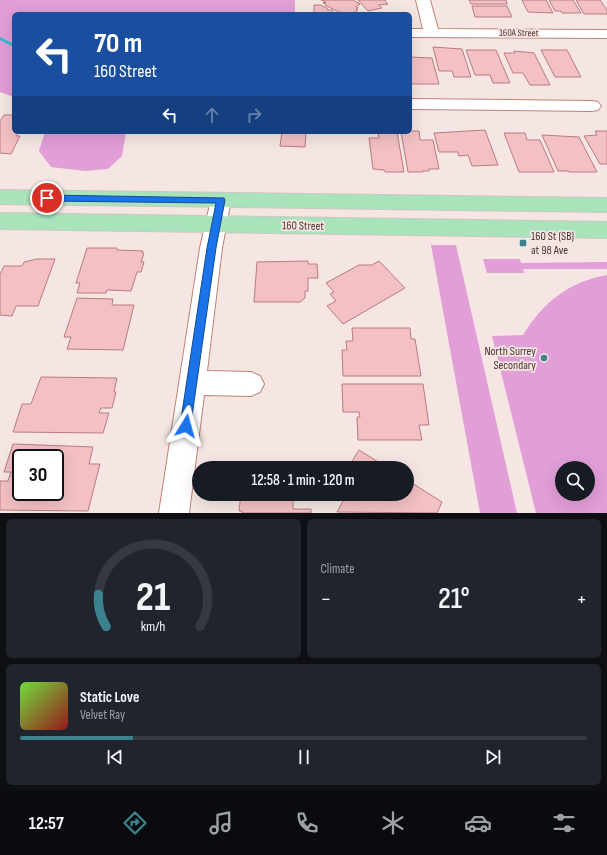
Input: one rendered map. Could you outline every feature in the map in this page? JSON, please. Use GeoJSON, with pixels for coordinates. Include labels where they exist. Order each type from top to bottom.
{"type":"FeatureCollection","features":[{"type":"Feature","properties":{"kind":"main road","name":"160 Street"},"geometry":{"type":"LineString","coordinates":[[0,197],[607,205]]}},
{"type":"Feature","properties":{"kind":"main road","name":"160 Street"},"geometry":{"type":"LineString","coordinates":[[0,221],[607,230]]}},
{"type":"Feature","properties":{"kind":"street"},"geometry":{"type":"LineString","coordinates":[[423,0],[431,32]]}},
{"type":"Feature","properties":{"kind":"street","name":"160A Street"},"geometry":{"type":"LineString","coordinates":[[412,33],[607,34]]}},
{"type":"Feature","properties":{"kind":"street"},"geometry":{"type":"LineString","coordinates":[[412,104],[592,106]]}},
{"type":"Feature","properties":{"kind":"street"},"geometry":{"type":"LineString","coordinates":[[174,513],[192,383],[221,200]]}},
{"type":"Feature","properties":{"kind":"street"},"geometry":{"type":"LineString","coordinates":[[192,383],[251,384]]}},
{"type":"Feature","properties":{"kind":"shaded area"},"geometry":{"type":"Polygon","coordinates":[[[0,0],[295,0],[295,12],[12,12],[12,96],[0,92],[0,0]]]}},
{"type":"Feature","properties":{"kind":"shaded area"},"geometry":{"type":"Polygon","coordinates":[[[44,134],[126,134],[122,156],[108,169],[85,171],[51,167],[39,151],[44,134]]]}},
{"type":"Feature","properties":{"kind":"shaded area"},"geometry":{"type":"Polygon","coordinates":[[[431,245],[456,245],[517,513],[480,513],[431,245]]]}},
{"type":"Feature","properties":{"kind":"shaded area"},"geometry":{"type":"Polygon","coordinates":[[[483,259],[520,259],[521,263],[607,262],[607,269],[523,269],[524,273],[487,273],[483,259]]]}},
{"type":"Feature","properties":{"kind":"shaded area"},"geometry":{"type":"Polygon","coordinates":[[[607,275],[607,513],[536,513],[492,336],[523,335],[539,313],[548,304],[558,296],[580,283],[607,275]]]}},
{"type":"Feature","properties":{"kind":"building"},"geometry":{"type":"Polygon","coordinates":[[[321,0],[353,0],[360,4],[356,7],[358,10],[354,12],[339,12],[323,3],[326,2],[321,0]]]}},
{"type":"Feature","properties":{"kind":"building"},"geometry":{"type":"Polygon","coordinates":[[[358,0],[386,0],[385,1],[388,4],[379,5],[382,8],[368,11],[358,0]]]}},
{"type":"Feature","properties":{"kind":"building"},"geometry":{"type":"Polygon","coordinates":[[[469,0],[506,0],[507,4],[471,4],[469,0]]]}},
{"type":"Feature","properties":{"kind":"building"},"geometry":{"type":"Polygon","coordinates":[[[522,0],[546,0],[553,13],[528,12],[522,0]]]}},
{"type":"Feature","properties":{"kind":"building"},"geometry":{"type":"Polygon","coordinates":[[[549,0],[573,0],[581,13],[562,13],[561,11],[555,11],[549,0]]]}},
{"type":"Feature","properties":{"kind":"building"},"geometry":{"type":"Polygon","coordinates":[[[576,0],[600,0],[607,10],[607,14],[584,14],[576,0]]]}},
{"type":"Feature","properties":{"kind":"building"},"geometry":{"type":"Polygon","coordinates":[[[314,5],[320,5],[327,8],[327,10],[332,10],[333,12],[314,12],[314,5]]]}},
{"type":"Feature","properties":{"kind":"building"},"geometry":{"type":"Polygon","coordinates":[[[472,6],[507,6],[512,17],[475,17],[472,6]]]}},
{"type":"Feature","properties":{"kind":"building"},"geometry":{"type":"Polygon","coordinates":[[[433,47],[462,49],[471,77],[454,77],[452,71],[439,71],[433,47]]]}},
{"type":"Feature","properties":{"kind":"building"},"geometry":{"type":"Polygon","coordinates":[[[466,50],[496,50],[510,83],[493,83],[490,75],[475,75],[466,50]]]}},
{"type":"Feature","properties":{"kind":"building"},"geometry":{"type":"Polygon","coordinates":[[[541,50],[567,50],[581,77],[555,77],[541,50]]]}},
{"type":"Feature","properties":{"kind":"building"},"geometry":{"type":"Polygon","coordinates":[[[514,51],[534,53],[550,85],[530,85],[523,73],[513,73],[504,53],[515,53],[514,51]]]}},
{"type":"Feature","properties":{"kind":"building"},"geometry":{"type":"Polygon","coordinates":[[[412,57],[432,58],[439,84],[412,84],[412,57]]]}},
{"type":"Feature","properties":{"kind":"building"},"geometry":{"type":"Polygon","coordinates":[[[4,115],[12,115],[12,134],[17,134],[16,136],[20,136],[11,154],[0,153],[0,121],[4,115]]]}},
{"type":"Feature","properties":{"kind":"building"},"geometry":{"type":"Polygon","coordinates":[[[485,130],[498,165],[472,166],[468,155],[459,156],[458,152],[439,152],[434,133],[485,130]]]}},
{"type":"Feature","properties":{"kind":"building"},"geometry":{"type":"Polygon","coordinates":[[[412,131],[419,131],[420,140],[433,140],[439,169],[429,169],[429,171],[422,171],[423,172],[408,172],[401,134],[412,134],[412,131]]]}},
{"type":"Feature","properties":{"kind":"building"},"geometry":{"type":"Polygon","coordinates":[[[595,131],[607,131],[607,164],[600,164],[584,136],[597,135],[595,131]]]}},
{"type":"Feature","properties":{"kind":"building"},"geometry":{"type":"Polygon","coordinates":[[[504,133],[525,133],[527,140],[540,140],[554,172],[519,172],[504,133]]]}},
{"type":"Feature","properties":{"kind":"building"},"geometry":{"type":"Polygon","coordinates":[[[282,134],[306,134],[305,147],[280,146],[282,134]]]}},
{"type":"Feature","properties":{"kind":"building"},"geometry":{"type":"Polygon","coordinates":[[[378,134],[397,134],[404,172],[385,172],[384,170],[373,169],[369,138],[379,138],[378,134]]]}},
{"type":"Feature","properties":{"kind":"building"},"geometry":{"type":"Polygon","coordinates":[[[542,135],[579,137],[597,172],[558,171],[542,135]]]}},
{"type":"Feature","properties":{"kind":"building"},"geometry":{"type":"Polygon","coordinates":[[[87,248],[117,248],[117,250],[143,251],[142,253],[144,253],[141,262],[144,262],[141,272],[137,272],[131,291],[107,290],[106,293],[77,293],[80,283],[76,283],[87,248]]]}},
{"type":"Feature","properties":{"kind":"building"},"geometry":{"type":"Polygon","coordinates":[[[37,259],[55,259],[38,306],[16,306],[12,316],[0,315],[0,274],[4,266],[22,266],[24,262],[37,259]]]}},
{"type":"Feature","properties":{"kind":"building"},"geometry":{"type":"Polygon","coordinates":[[[308,261],[308,264],[317,264],[318,278],[308,278],[308,291],[305,291],[305,298],[300,302],[254,302],[257,262],[308,261]]]}},
{"type":"Feature","properties":{"kind":"building"},"geometry":{"type":"Polygon","coordinates":[[[379,261],[405,288],[343,324],[327,306],[336,301],[330,294],[334,292],[326,283],[359,265],[372,265],[379,261]]]}},
{"type":"Feature","properties":{"kind":"building"},"geometry":{"type":"Polygon","coordinates":[[[77,298],[113,299],[112,305],[134,305],[123,350],[67,349],[71,337],[64,337],[77,298]]]}},
{"type":"Feature","properties":{"kind":"building"},"geometry":{"type":"Polygon","coordinates":[[[352,328],[410,328],[411,339],[415,339],[421,376],[343,376],[342,350],[347,350],[346,341],[353,341],[352,328]]]}},
{"type":"Feature","properties":{"kind":"building"},"geometry":{"type":"Polygon","coordinates":[[[41,377],[117,378],[114,392],[116,392],[112,408],[101,408],[99,413],[109,413],[103,433],[13,432],[22,404],[31,404],[41,377]]]}},
{"type":"Feature","properties":{"kind":"building"},"geometry":{"type":"Polygon","coordinates":[[[342,384],[423,384],[429,425],[419,425],[422,440],[358,440],[357,417],[360,417],[359,412],[343,412],[342,384]]]}},
{"type":"Feature","properties":{"kind":"building"},"geometry":{"type":"Polygon","coordinates":[[[13,444],[93,447],[89,464],[100,464],[88,511],[0,510],[0,481],[8,481],[11,472],[4,472],[13,444]]]}},
{"type":"Feature","properties":{"kind":"building"},"geometry":{"type":"Polygon","coordinates":[[[359,450],[377,461],[352,461],[359,450]]]}},
{"type":"Feature","properties":{"kind":"building"},"geometry":{"type":"Polygon","coordinates":[[[414,484],[442,502],[437,513],[337,512],[343,501],[414,501],[414,484]]]}},
{"type":"Feature","properties":{"kind":"building"},"geometry":{"type":"Polygon","coordinates":[[[240,501],[293,501],[293,509],[311,509],[311,513],[242,513],[242,511],[239,511],[240,501]]]}},
{"type":"Feature","properties":{"kind":"waterway"},"geometry":{"type":"LineString","coordinates":[[0,38],[12,45]]}},
{"type":"Feature","properties":{"kind":"place","name":"160 St (SB) at 98 Ave"},"geometry":{"type":"Point","coordinates":[523,243]}},
{"type":"Feature","properties":{"kind":"place","name":"North Surrey Secondary"},"geometry":{"type":"Point","coordinates":[544,358]}},
{"type":"Feature","properties":{"kind":"route"},"geometry":{"type":"LineString","coordinates":[[47,198],[221,200],[211,248],[186,426]]}}]}
